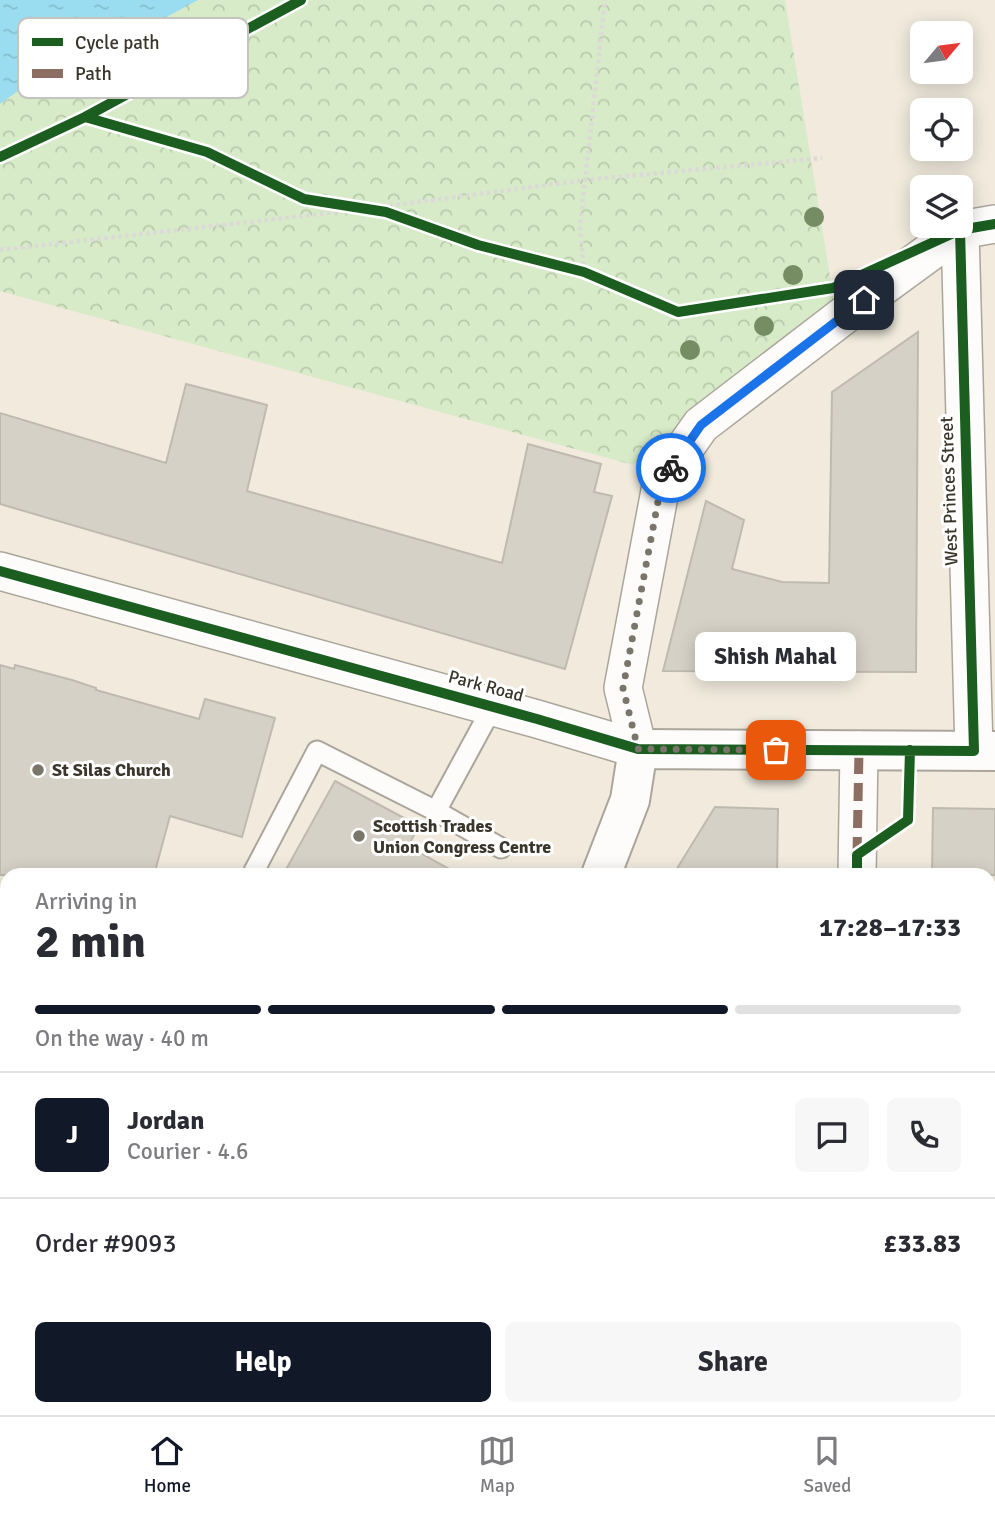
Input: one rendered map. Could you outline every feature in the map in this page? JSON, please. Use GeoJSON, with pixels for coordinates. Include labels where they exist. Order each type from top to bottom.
{"type":"FeatureCollection","features":[{"type":"Feature","properties":{"kind":"street"},"geometry":{"type":"LineString","coordinates":[[973,228],[995,224]]}},
{"type":"Feature","properties":{"kind":"street"},"geometry":{"type":"LineString","coordinates":[[604,868],[630,800],[638,749],[623,688],[662,480],[701,425],[949,238]]}},
{"type":"Feature","properties":{"kind":"street","name":"West Princes Street"},"geometry":{"type":"LineString","coordinates":[[960,238],[984,751]]}},
{"type":"Feature","properties":{"kind":"street","name":"Park Road"},"geometry":{"type":"LineString","coordinates":[[0,571],[493,706],[638,749],[984,751]]}},
{"type":"Feature","properties":{"kind":"street"},"geometry":{"type":"LineString","coordinates":[[857,865],[859,750]]}},
{"type":"Feature","properties":{"kind":"lane"},"geometry":{"type":"LineString","coordinates":[[436,811],[493,706]]}},
{"type":"Feature","properties":{"kind":"lane"},"geometry":{"type":"LineString","coordinates":[[256,868],[317,751],[436,811],[501,848]]}},
{"type":"Feature","properties":{"kind":"path"},"geometry":{"type":"LineString","coordinates":[[584,272],[580,226],[605,0]]}},
{"type":"Feature","properties":{"kind":"path"},"geometry":{"type":"LineString","coordinates":[[0,250],[364,209],[585,180],[822,158]]}},
{"type":"Feature","properties":{"kind":"path"},"geometry":{"type":"LineString","coordinates":[[328,203],[399,217]]}},
{"type":"Feature","properties":{"kind":"path"},"geometry":{"type":"LineString","coordinates":[[572,269],[596,277]]}},
{"type":"Feature","properties":{"kind":"green space"},"geometry":{"type":"Polygon","coordinates":[[[198,0],[785,0],[836,313],[633,465],[0,291],[0,104],[18,91],[18,98],[248,98],[248,18],[165,18],[198,0]]]}},
{"type":"Feature","properties":{"kind":"water"},"geometry":{"type":"Polygon","coordinates":[[[0,0],[198,0],[165,18],[18,18],[18,91],[0,104],[0,0]]]}},
{"type":"Feature","properties":{"kind":"building"},"geometry":{"type":"Polygon","coordinates":[[[918,332],[916,672],[663,671],[706,501],[744,520],[732,569],[782,582],[829,583],[832,392],[918,332]]]}},
{"type":"Feature","properties":{"kind":"building"},"geometry":{"type":"Polygon","coordinates":[[[186,384],[267,405],[247,491],[502,563],[528,444],[601,464],[594,492],[612,496],[565,669],[0,504],[0,413],[166,463],[186,384]]]}},
{"type":"Feature","properties":{"kind":"building"},"geometry":{"type":"Polygon","coordinates":[[[0,665],[14,669],[15,665],[72,680],[96,690],[199,719],[205,699],[275,718],[242,837],[170,816],[156,868],[0,868],[0,665]]]}},
{"type":"Feature","properties":{"kind":"building","name":"Scottish Trades Union Congress Centre"},"geometry":{"type":"Polygon","coordinates":[[[335,781],[419,826],[408,846],[447,868],[287,868],[335,781]]]}},
{"type":"Feature","properties":{"kind":"building"},"geometry":{"type":"Polygon","coordinates":[[[715,807],[778,809],[777,868],[677,868],[715,807]]]}},
{"type":"Feature","properties":{"kind":"building"},"geometry":{"type":"Polygon","coordinates":[[[933,808],[995,809],[995,868],[932,868],[933,808]]]}},
{"type":"Feature","properties":{"kind":"marked path"},"geometry":{"type":"LineString","coordinates":[[857,855],[859,750]]}},
{"type":"Feature","properties":{"kind":"cycle path"},"geometry":{"type":"LineString","coordinates":[[248,29],[301,0]]}},
{"type":"Feature","properties":{"kind":"cycle path"},"geometry":{"type":"LineString","coordinates":[[0,157],[120,98]]}},
{"type":"Feature","properties":{"kind":"cycle path"},"geometry":{"type":"LineString","coordinates":[[85,117],[207,152],[304,199],[386,212],[478,245],[584,272],[678,312],[833,288],[960,230],[995,224]]}},
{"type":"Feature","properties":{"kind":"cycle path"},"geometry":{"type":"LineString","coordinates":[[0,571],[638,749],[974,751],[960,238]]}},
{"type":"Feature","properties":{"kind":"cycle path"},"geometry":{"type":"LineString","coordinates":[[857,868],[857,855],[908,820],[910,750]]}},
{"type":"Feature","properties":{"kind":"way so far"},"geometry":{"type":"LineString","coordinates":[[671,468],[662,480],[623,688],[638,749],[776,750]]}},
{"type":"Feature","properties":{"kind":"place","name":"Shish Mahal"},"geometry":{"type":"Point","coordinates":[776,750]}},
{"type":"Feature","properties":{"kind":"place","name":"St Silas Church"},"geometry":{"type":"Point","coordinates":[38,770]}},
{"type":"Feature","properties":{"kind":"place","name":"Scottish Trades Union Congress Centre"},"geometry":{"type":"Point","coordinates":[359,836]}},
{"type":"Feature","properties":{"kind":"route"},"geometry":{"type":"LineString","coordinates":[[671,468],[701,425],[864,300]]}}]}
